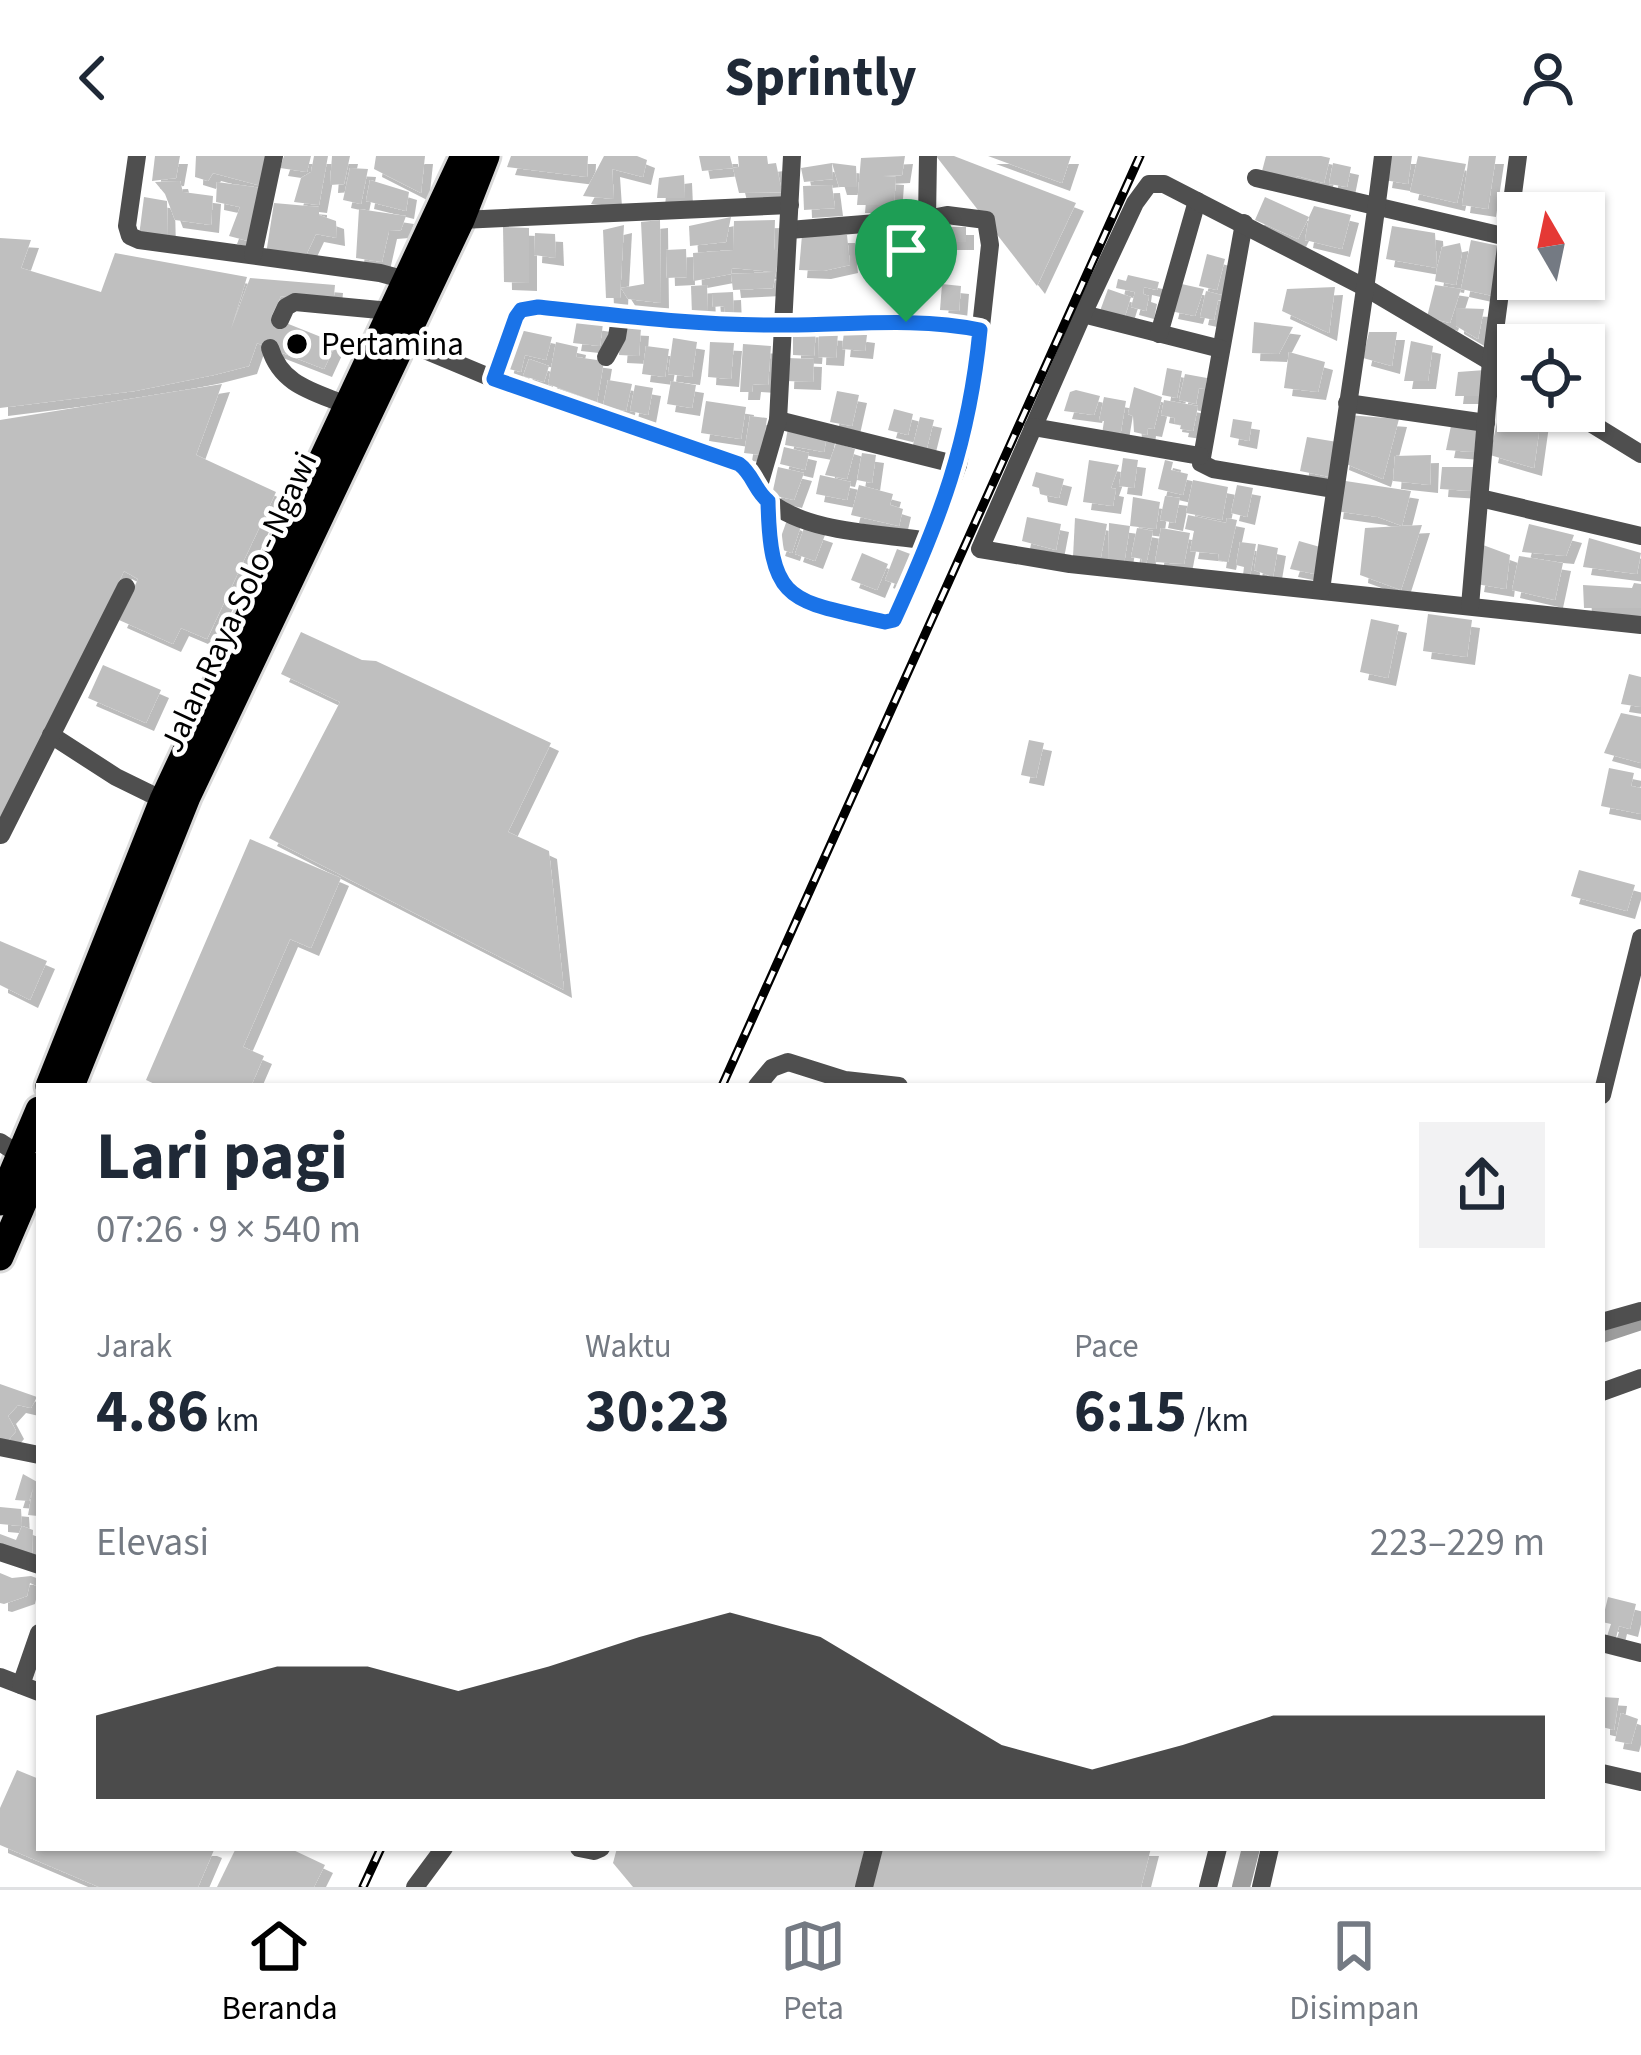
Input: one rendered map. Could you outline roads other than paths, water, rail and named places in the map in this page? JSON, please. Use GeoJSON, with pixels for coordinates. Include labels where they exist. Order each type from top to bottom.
{"type":"FeatureCollection","features":[{"type":"Feature","properties":{"kind":"highway","name":"Jalan Raya Solo - Ngawi"},"geometry":{"type":"LineString","coordinates":[[72,1083],[158,863],[358,410],[390,311],[464,156]]}},
{"type":"Feature","properties":{"kind":"highway","name":"Jalan Raya Solo - Ngawi"},"geometry":{"type":"LineString","coordinates":[[51,1083],[163,800],[358,410],[403,341],[486,156]]}},
{"type":"Feature","properties":{"kind":"highway"},"geometry":{"type":"LineString","coordinates":[[0,1202],[36,1123]]}},
{"type":"Feature","properties":{"kind":"highway"},"geometry":{"type":"LineString","coordinates":[[0,1257],[19,1154]]}},
{"type":"Feature","properties":{"kind":"street"},"geometry":{"type":"LineString","coordinates":[[137,156],[127,226],[130,236],[151,243],[406,280]]}},
{"type":"Feature","properties":{"kind":"street"},"geometry":{"type":"LineString","coordinates":[[254,255],[274,156]]}},
{"type":"Feature","properties":{"kind":"street"},"geometry":{"type":"LineString","coordinates":[[789,230],[947,215],[989,224],[980,330],[958,465],[894,620],[826,608],[795,596],[782,584],[771,559],[763,495],[778,420],[792,156]]}},
{"type":"Feature","properties":{"kind":"street"},"geometry":{"type":"LineString","coordinates":[[927,219],[928,156]]}},
{"type":"Feature","properties":{"kind":"street"},"geometry":{"type":"LineString","coordinates":[[1322,590],[1368,289],[1383,156]]}},
{"type":"Feature","properties":{"kind":"street"},"geometry":{"type":"LineString","coordinates":[[1513,192],[1517,156]]}},
{"type":"Feature","properties":{"kind":"street"},"geometry":{"type":"LineString","coordinates":[[1256,178],[1497,236]]}},
{"type":"Feature","properties":{"kind":"street"},"geometry":{"type":"LineString","coordinates":[[1497,365],[1368,289],[1164,184],[1153,183],[1145,188],[1083,314],[980,549],[1070,564],[1641,625]]}},
{"type":"Feature","properties":{"kind":"street"},"geometry":{"type":"LineString","coordinates":[[1159,334],[1198,201]]}},
{"type":"Feature","properties":{"kind":"street"},"geometry":{"type":"LineString","coordinates":[[461,220],[790,205]]}},
{"type":"Feature","properties":{"kind":"street"},"geometry":{"type":"LineString","coordinates":[[1244,224],[1200,456],[1206,467],[1334,489]]}},
{"type":"Feature","properties":{"kind":"street"},"geometry":{"type":"LineString","coordinates":[[1470,606],[1498,300]]}},
{"type":"Feature","properties":{"kind":"street"},"geometry":{"type":"LineString","coordinates":[[280,320],[286,307],[296,302],[390,311]]}},
{"type":"Feature","properties":{"kind":"street"},"geometry":{"type":"LineString","coordinates":[[494,379],[521,310],[538,307],[620,317],[782,325],[906,322],[980,330]]}},
{"type":"Feature","properties":{"kind":"street"},"geometry":{"type":"LineString","coordinates":[[1083,314],[1221,349]]}},
{"type":"Feature","properties":{"kind":"street"},"geometry":{"type":"LineString","coordinates":[[606,356],[620,317]]}},
{"type":"Feature","properties":{"kind":"street"},"geometry":{"type":"LineString","coordinates":[[403,341],[494,379],[721,455],[752,473],[763,495],[788,514],[930,541]]}},
{"type":"Feature","properties":{"kind":"street"},"geometry":{"type":"LineString","coordinates":[[269,347],[280,373],[290,381],[358,410]]}},
{"type":"Feature","properties":{"kind":"street"},"geometry":{"type":"LineString","coordinates":[[1347,403],[1486,422]]}},
{"type":"Feature","properties":{"kind":"street"},"geometry":{"type":"LineString","coordinates":[[778,420],[958,465]]}},
{"type":"Feature","properties":{"kind":"street"},"geometry":{"type":"LineString","coordinates":[[1033,427],[1200,456]]}},
{"type":"Feature","properties":{"kind":"street"},"geometry":{"type":"LineString","coordinates":[[1605,432],[1641,454]]}},
{"type":"Feature","properties":{"kind":"street"},"geometry":{"type":"LineString","coordinates":[[1480,498],[1641,536]]}},
{"type":"Feature","properties":{"kind":"street"},"geometry":{"type":"LineString","coordinates":[[1,835],[126,587]]}},
{"type":"Feature","properties":{"kind":"street"},"geometry":{"type":"LineString","coordinates":[[51,735],[116,777],[163,800]]}},
{"type":"Feature","properties":{"kind":"street"},"geometry":{"type":"LineString","coordinates":[[1605,1083],[1641,938]]}},
{"type":"Feature","properties":{"kind":"street"},"geometry":{"type":"LineString","coordinates":[[760,1083],[772,1068],[788,1063],[872,1083]]}},
{"type":"Feature","properties":{"kind":"street"},"geometry":{"type":"LineString","coordinates":[[1605,1321],[1641,1311]]}},
{"type":"Feature","properties":{"kind":"street"},"geometry":{"type":"LineString","coordinates":[[1605,1391],[1641,1378]]}},
{"type":"Feature","properties":{"kind":"street"},"geometry":{"type":"LineString","coordinates":[[0,1447],[36,1454]]}},
{"type":"Feature","properties":{"kind":"street"},"geometry":{"type":"LineString","coordinates":[[0,1552],[36,1564]]}},
{"type":"Feature","properties":{"kind":"street"},"geometry":{"type":"LineString","coordinates":[[1605,1644],[1641,1653]]}},
{"type":"Feature","properties":{"kind":"street"},"geometry":{"type":"LineString","coordinates":[[0,1676],[30,1689],[36,1652]]}},
{"type":"Feature","properties":{"kind":"street"},"geometry":{"type":"LineString","coordinates":[[1605,1774],[1641,1782]]}},
{"type":"Feature","properties":{"kind":"street"},"geometry":{"type":"LineString","coordinates":[[415,1887],[442,1851]]}},
{"type":"Feature","properties":{"kind":"street"},"geometry":{"type":"LineString","coordinates":[[864,1887],[873,1851]]}},
{"type":"Feature","properties":{"kind":"street"},"geometry":{"type":"LineString","coordinates":[[1208,1887],[1217,1851]]}},
{"type":"Feature","properties":{"kind":"street"},"geometry":{"type":"LineString","coordinates":[[1261,1887],[1269,1851]]}},
{"type":"Feature","properties":{"kind":"waterway"},"geometry":{"type":"LineString","coordinates":[[1605,1333],[1641,1321]]}},
{"type":"Feature","properties":{"kind":"waterway"},"geometry":{"type":"LineString","coordinates":[[1241,1887],[1250,1851]]}},
{"type":"Feature","properties":{"kind":"railway"},"geometry":{"type":"LineString","coordinates":[[723,1083],[1140,156]]}},
{"type":"Feature","properties":{"kind":"railway"},"geometry":{"type":"LineString","coordinates":[[363,1887],[380,1851]]}},
{"type":"Feature","properties":{"kind":"place","name":"Pertamina"},"geometry":{"type":"Point","coordinates":[297,344]}}]}
